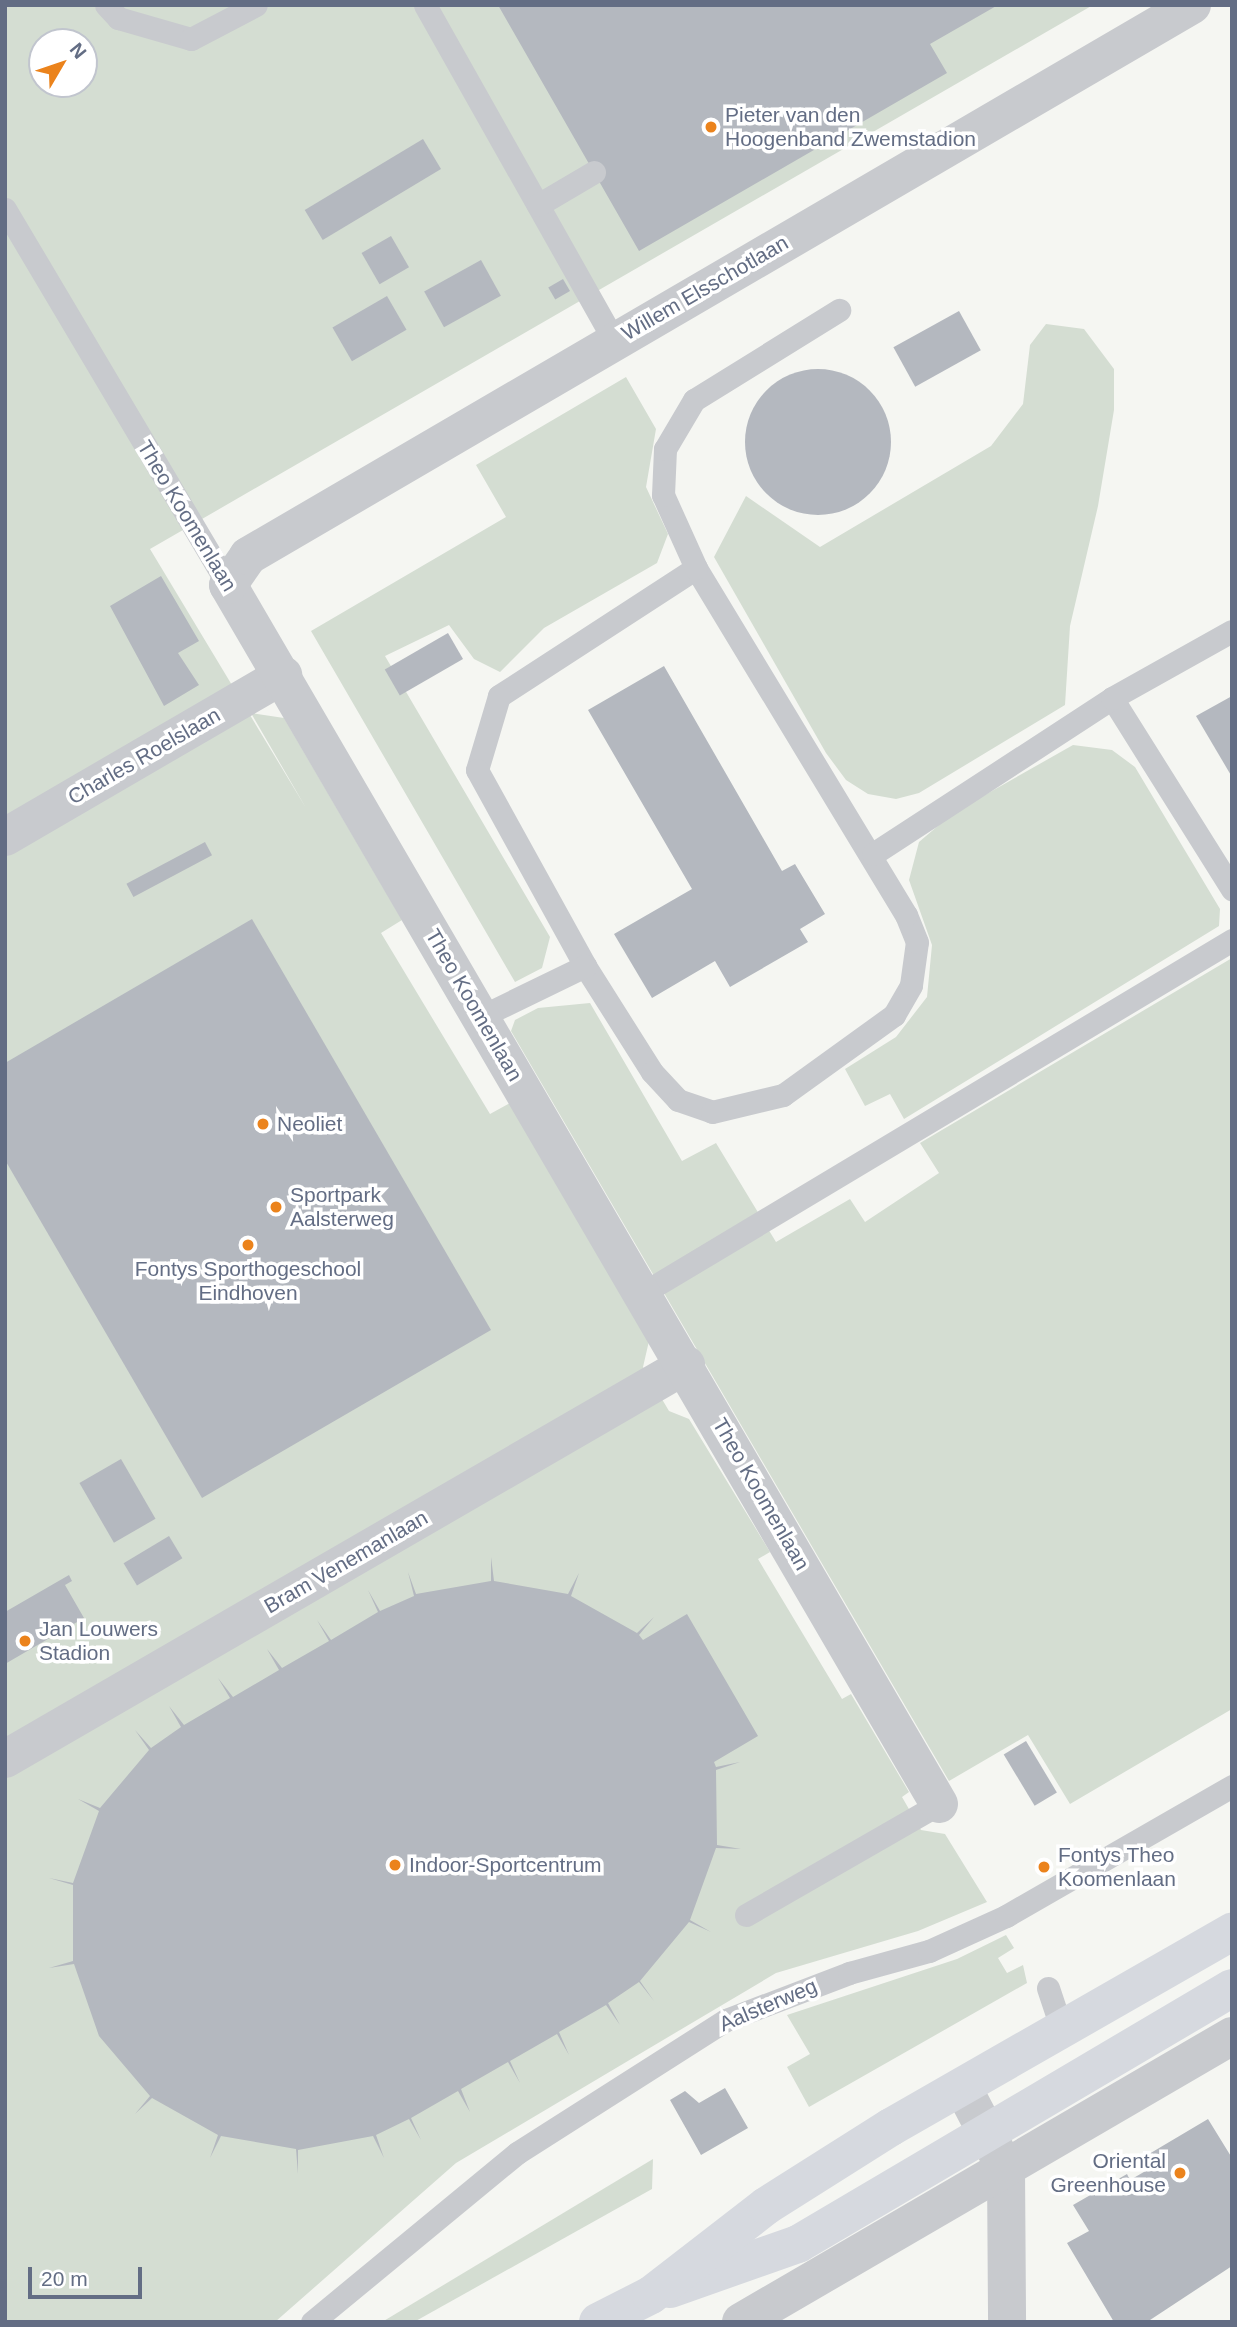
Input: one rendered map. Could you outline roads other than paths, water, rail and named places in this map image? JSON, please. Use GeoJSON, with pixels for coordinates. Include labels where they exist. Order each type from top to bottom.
{"type":"FeatureCollection","features":[{"type":"Feature","properties":{"kind":"main road"},"geometry":{"type":"LineString","coordinates":[[598,2322],[651,2295],[766,2206],[1232,1932]]}},
{"type":"Feature","properties":{"kind":"main road"},"geometry":{"type":"LineString","coordinates":[[651,2295],[744,2268],[798,2244],[991,2133],[1232,1988]]}},
{"type":"Feature","properties":{"kind":"street","name":"Willem Elsschotlaan"},"geometry":{"type":"LineString","coordinates":[[228,584],[248,556],[1192,5]]}},
{"type":"Feature","properties":{"kind":"street","name":"Theo Koomenlaan"},"geometry":{"type":"LineString","coordinates":[[228,584],[939,1804]]}},
{"type":"Feature","properties":{"kind":"street","name":"Charles Roelslaan"},"geometry":{"type":"LineString","coordinates":[[5,837],[283,675]]}},
{"type":"Feature","properties":{"kind":"street","name":"Bram Venemanlaan"},"geometry":{"type":"LineString","coordinates":[[5,1759],[686,1366]]}},
{"type":"Feature","properties":{"kind":"street"},"geometry":{"type":"LineString","coordinates":[[741,2322],[1232,2036]]}},
{"type":"Feature","properties":{"kind":"street"},"geometry":{"type":"LineString","coordinates":[[963,2088],[991,2133],[1006,2170],[1007,2322]]}},
{"type":"Feature","properties":{"kind":"lane"},"geometry":{"type":"LineString","coordinates":[[106,5],[118,18],[191,39],[256,5]]}},
{"type":"Feature","properties":{"kind":"lane"},"geometry":{"type":"LineString","coordinates":[[425,5],[614,341]]}},
{"type":"Feature","properties":{"kind":"lane"},"geometry":{"type":"LineString","coordinates":[[538,205],[594,172]]}},
{"type":"Feature","properties":{"kind":"lane","name":"Theo Koomenlaan"},"geometry":{"type":"LineString","coordinates":[[5,209],[228,584]]}},
{"type":"Feature","properties":{"kind":"lane"},"geometry":{"type":"LineString","coordinates":[[696,568],[499,696],[477,770],[585,966],[678,1100],[712,1112],[783,1095],[894,1015],[911,985],[917,942],[873,854],[696,568],[663,495],[665,449],[679,418],[694,400],[839,310]]}},
{"type":"Feature","properties":{"kind":"lane"},"geometry":{"type":"LineString","coordinates":[[873,854],[1111,698],[1232,631]]}},
{"type":"Feature","properties":{"kind":"lane"},"geometry":{"type":"LineString","coordinates":[[1111,698],[1232,889]]}},
{"type":"Feature","properties":{"kind":"lane"},"geometry":{"type":"LineString","coordinates":[[643,1293],[1232,940]]}},
{"type":"Feature","properties":{"kind":"lane"},"geometry":{"type":"LineString","coordinates":[[480,1017],[585,966]]}},
{"type":"Feature","properties":{"kind":"lane","name":"Aalsterweg"},"geometry":{"type":"LineString","coordinates":[[312,2322],[517,2153],[726,2020],[849,1973],[929,1951],[1006,1916],[1232,1786]]}},
{"type":"Feature","properties":{"kind":"lane"},"geometry":{"type":"LineString","coordinates":[[746,1916],[939,1804]]}},
{"type":"Feature","properties":{"kind":"lane"},"geometry":{"type":"LineString","coordinates":[[1048,1988],[1063,2033]]}},
{"type":"Feature","properties":{"kind":"place","name":"Pieter van den Hoogenband Zwemstadion"},"geometry":{"type":"Point","coordinates":[711,127]}},
{"type":"Feature","properties":{"kind":"place","name":"Neoliet"},"geometry":{"type":"Point","coordinates":[263,1124]}},
{"type":"Feature","properties":{"kind":"place","name":"Sportpark Aalsterweg"},"geometry":{"type":"Point","coordinates":[276,1207]}},
{"type":"Feature","properties":{"kind":"place","name":"Fontys Sporthogeschool Eindhoven"},"geometry":{"type":"Point","coordinates":[248,1245]}},
{"type":"Feature","properties":{"kind":"place","name":"Jan Louwers Stadion"},"geometry":{"type":"Point","coordinates":[25,1641]}},
{"type":"Feature","properties":{"kind":"place","name":"Indoor-Sportcentrum"},"geometry":{"type":"Point","coordinates":[395,1865]}},
{"type":"Feature","properties":{"kind":"place","name":"Fontys Theo Koomenlaan"},"geometry":{"type":"Point","coordinates":[1044,1867]}},
{"type":"Feature","properties":{"kind":"place","name":"Oriental Greenhouse"},"geometry":{"type":"Point","coordinates":[1180,2173]}}]}
